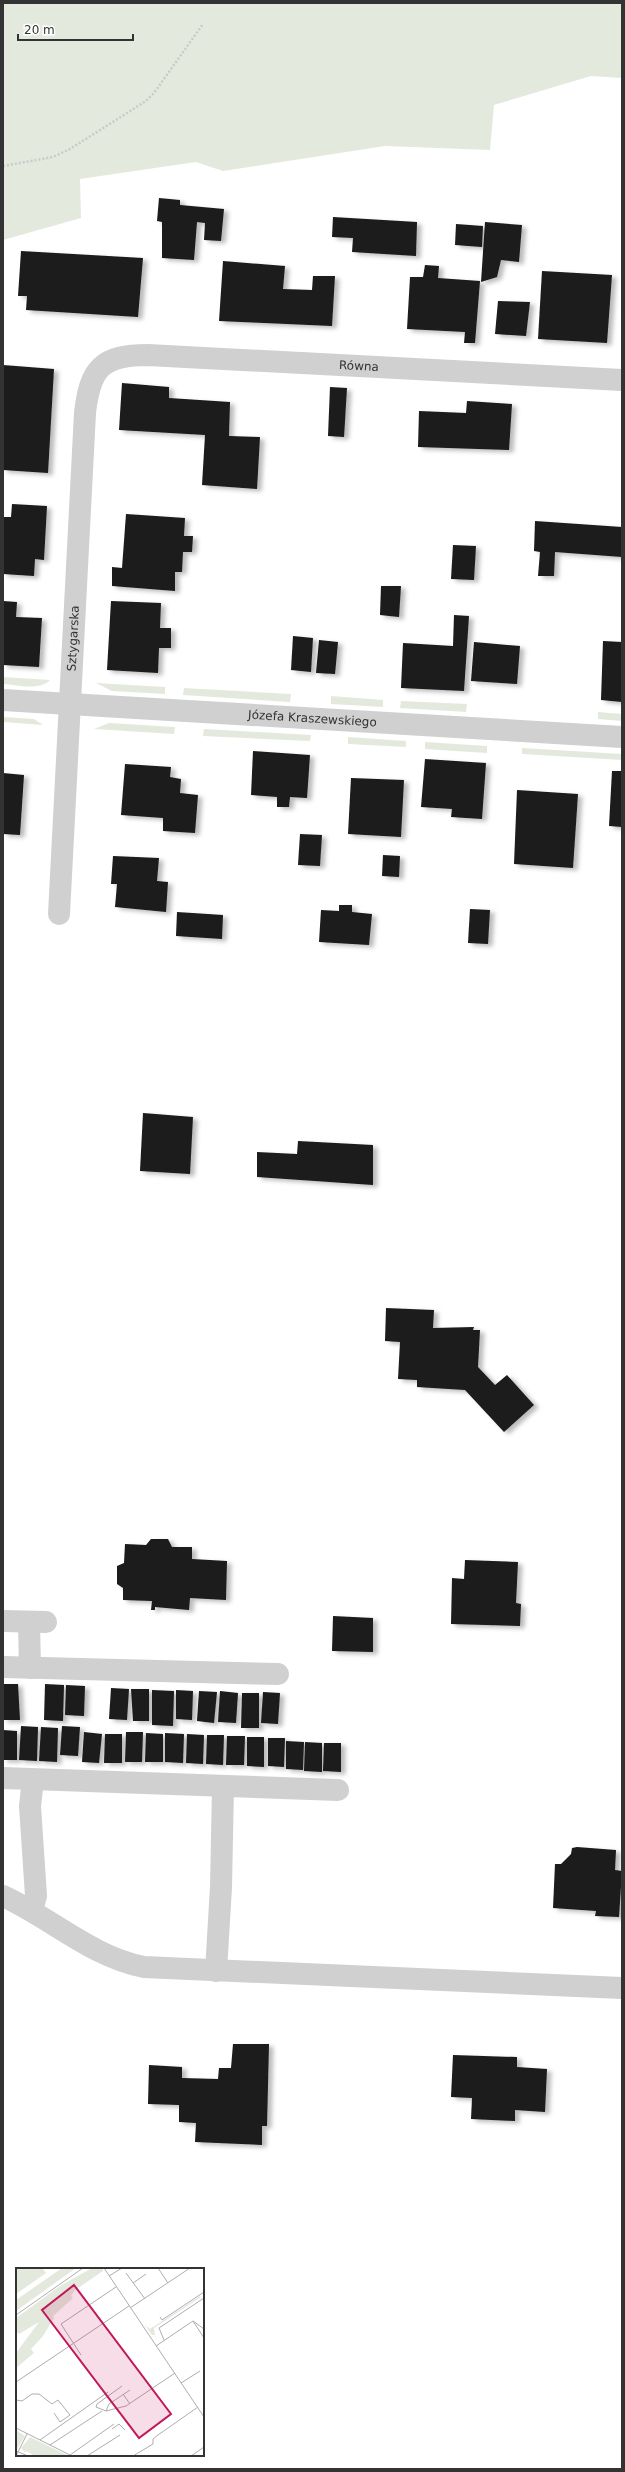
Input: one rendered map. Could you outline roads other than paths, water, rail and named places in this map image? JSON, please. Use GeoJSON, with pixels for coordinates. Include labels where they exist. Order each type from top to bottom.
{"type":"FeatureCollection","features":[{"type":"Feature","properties":{"kind":"street","name":"Równa"},"geometry":{"type":"LineString","coordinates":[[100,367],[116,357],[148,355],[622,380]]}},
{"type":"Feature","properties":{"kind":"street","name":"Sztygarska"},"geometry":{"type":"LineString","coordinates":[[59,914],[85,413],[87,394],[92,377],[100,367]]}},
{"type":"Feature","properties":{"kind":"street","name":"Józefa Kraszewskiego"},"geometry":{"type":"LineString","coordinates":[[3,700],[622,737]]}},
{"type":"Feature","properties":{"kind":"street"},"geometry":{"type":"LineString","coordinates":[[3,1621],[37,1622],[30,1668]]}},
{"type":"Feature","properties":{"kind":"street"},"geometry":{"type":"LineString","coordinates":[[3,1667],[278,1674]]}},
{"type":"Feature","properties":{"kind":"street"},"geometry":{"type":"LineString","coordinates":[[3,1778],[338,1790]]}},
{"type":"Feature","properties":{"kind":"street"},"geometry":{"type":"LineString","coordinates":[[32,1910],[36,1889],[30,1806],[33,1780]]}},
{"type":"Feature","properties":{"kind":"street"},"geometry":{"type":"LineString","coordinates":[[216,1971],[221,1887],[223,1787]]}},
{"type":"Feature","properties":{"kind":"street"},"geometry":{"type":"LineString","coordinates":[[3,1896],[32,1910],[95,1949],[130,1964],[216,1971],[622,1988]]}}]}
